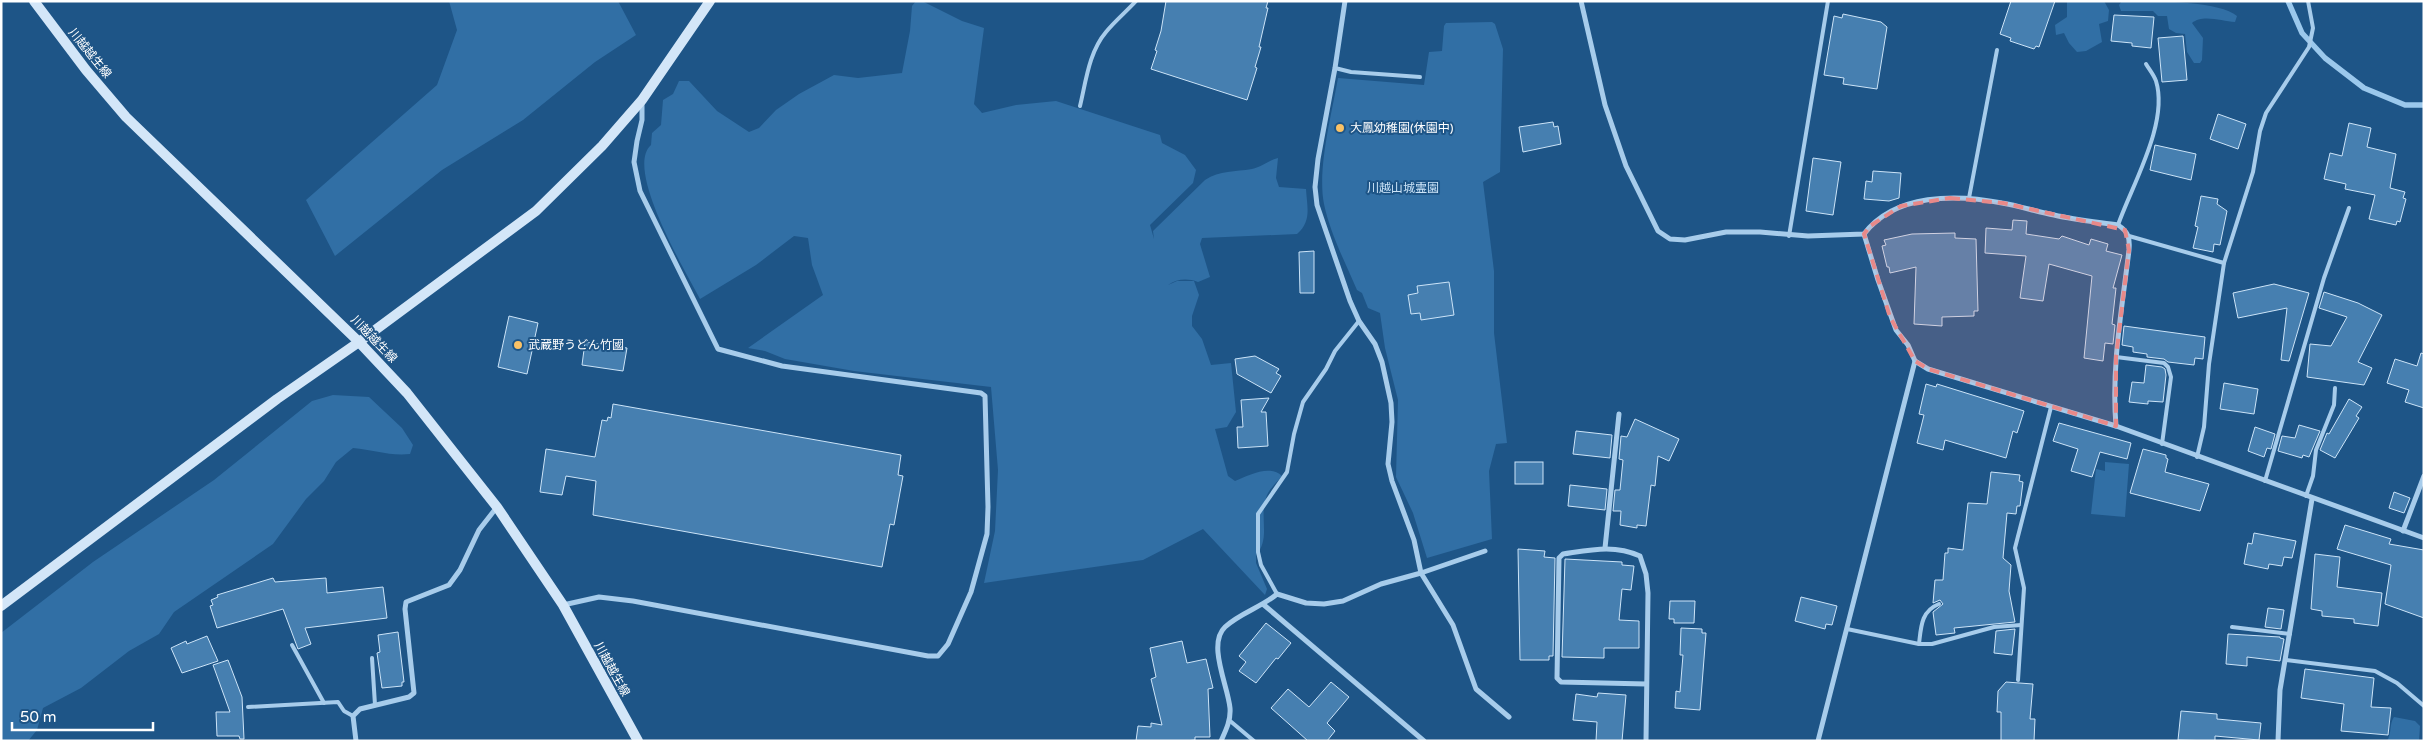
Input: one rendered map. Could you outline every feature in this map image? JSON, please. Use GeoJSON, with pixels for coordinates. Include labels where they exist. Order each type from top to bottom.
{"type":"FeatureCollection","features":[{"type":"Feature","properties":{"kind":"main road","name":"川越越生線"},"geometry":{"type":"LineString","coordinates":[[34,1],[86,70],[126,117],[360,342],[408,393],[497,507],[563,605],[638,741]]}},
{"type":"Feature","properties":{"kind":"main road"},"geometry":{"type":"LineString","coordinates":[[1,606],[270,404],[360,342],[536,211],[602,146],[642,100],[710,1]]}},
{"type":"Feature","properties":{"kind":"street"},"geometry":{"type":"LineString","coordinates":[[1345,1],[1335,68],[1324,121],[1315,188],[1317,205],[1350,301],[1359,321],[1375,344],[1382,362],[1391,403],[1392,422],[1388,464],[1392,482],[1414,540],[1421,573],[1453,625],[1476,689],[1509,717]]}},
{"type":"Feature","properties":{"kind":"street"},"geometry":{"type":"LineString","coordinates":[[1581,1],[1605,105],[1626,166],[1658,231],[1670,239],[1685,240],[1726,232],[1760,232],[1789,236],[1864,234],[1882,217],[1901,206],[1917,201],[1969,198],[2003,203],[2052,215],[2118,225],[2129,236],[2129,250],[2116,357],[2114,390],[2116,426]]}},
{"type":"Feature","properties":{"kind":"street"},"geometry":{"type":"LineString","coordinates":[[563,605],[599,597],[632,601],[938,656],[948,644],[971,592],[986,534],[988,507],[985,396],[782,366],[718,349],[682,280],[640,192],[634,162],[642,120],[642,100]]}},
{"type":"Feature","properties":{"kind":"street"},"geometry":{"type":"LineString","coordinates":[[1864,234],[1890,317],[1896,330],[1908,345],[1915,361],[1928,369],[2116,426],[2312,499],[2424,538]]}},
{"type":"Feature","properties":{"kind":"street"},"geometry":{"type":"LineString","coordinates":[[1818,741],[1915,361]]}},
{"type":"Feature","properties":{"kind":"street"},"geometry":{"type":"LineString","coordinates":[[1605,548],[1619,414]]}},
{"type":"Feature","properties":{"kind":"street"},"geometry":{"type":"LineString","coordinates":[[2403,531],[2424,476]]}},
{"type":"Feature","properties":{"kind":"street"},"geometry":{"type":"LineString","coordinates":[[2278,741],[2280,690],[2312,499]]}},
{"type":"Feature","properties":{"kind":"street"},"geometry":{"type":"LineString","coordinates":[[356,741],[353,716],[360,709],[409,697],[414,692],[405,609],[406,602],[448,585],[460,570],[479,530],[497,507]]}},
{"type":"Feature","properties":{"kind":"street"},"geometry":{"type":"LineString","coordinates":[[1646,684],[1561,682],[1558,678],[1559,558],[1563,554],[1605,548],[1628,550],[1640,556],[1646,574],[1648,620],[1646,741]]}},
{"type":"Feature","properties":{"kind":"street"},"geometry":{"type":"LineString","coordinates":[[1221,741],[1229,720],[1230,708],[1219,657],[1220,635],[1225,627],[1264,605],[1278,594],[1306,603],[1324,604],[1343,600],[1381,584],[1421,573],[1485,551]]}},
{"type":"Feature","properties":{"kind":"street"},"geometry":{"type":"LineString","coordinates":[[1264,605],[1424,741]]}},
{"type":"Feature","properties":{"kind":"lane"},"geometry":{"type":"LineString","coordinates":[[1080,106],[1088,70],[1097,45],[1105,32],[1136,1]]}},
{"type":"Feature","properties":{"kind":"lane"},"geometry":{"type":"LineString","coordinates":[[1789,236],[1828,1]]}},
{"type":"Feature","properties":{"kind":"lane"},"geometry":{"type":"LineString","coordinates":[[2197,457],[2205,418],[2210,364],[2224,263],[2253,172],[2260,131],[2266,113],[2309,47],[2312,37],[2312,20],[2308,1]]}},
{"type":"Feature","properties":{"kind":"lane"},"geometry":{"type":"LineString","coordinates":[[1969,198],[1997,50]]}},
{"type":"Feature","properties":{"kind":"lane"},"geometry":{"type":"LineString","coordinates":[[2118,225],[2145,161],[2156,119],[2159,99],[2156,80],[2146,64]]}},
{"type":"Feature","properties":{"kind":"lane"},"geometry":{"type":"LineString","coordinates":[[1335,68],[1351,72],[1420,77]]}},
{"type":"Feature","properties":{"kind":"lane"},"geometry":{"type":"LineString","coordinates":[[2265,481],[2324,278],[2349,208]]}},
{"type":"Feature","properties":{"kind":"lane"},"geometry":{"type":"LineString","coordinates":[[2129,236],[2224,263]]}},
{"type":"Feature","properties":{"kind":"lane"},"geometry":{"type":"LineString","coordinates":[[1278,594],[1266,576],[1260,558],[1258,514],[1286,472],[1303,402],[1326,369],[1335,350],[1359,321]]}},
{"type":"Feature","properties":{"kind":"lane"},"geometry":{"type":"LineString","coordinates":[[2116,357],[2164,363],[2168,367],[2171,377],[2162,444]]}},
{"type":"Feature","properties":{"kind":"lane"},"geometry":{"type":"LineString","coordinates":[[2306,496],[2313,476],[2318,443],[2334,405],[2335,388]]}},
{"type":"Feature","properties":{"kind":"lane"},"geometry":{"type":"LineString","coordinates":[[2018,680],[2024,588],[2016,548],[2051,407]]}},
{"type":"Feature","properties":{"kind":"lane"},"geometry":{"type":"LineString","coordinates":[[1919,644],[1921,624],[1925,613],[1938,604]]}},
{"type":"Feature","properties":{"kind":"lane"},"geometry":{"type":"LineString","coordinates":[[1847,629],[1919,644],[1932,644],[1994,627],[2021,626]]}},
{"type":"Feature","properties":{"kind":"lane"},"geometry":{"type":"LineString","coordinates":[[2232,627],[2290,634]]}},
{"type":"Feature","properties":{"kind":"lane"},"geometry":{"type":"LineString","coordinates":[[292,645],[324,703]]}},
{"type":"Feature","properties":{"kind":"lane"},"geometry":{"type":"LineString","coordinates":[[372,658],[375,705]]}},
{"type":"Feature","properties":{"kind":"lane"},"geometry":{"type":"LineString","coordinates":[[2286,660],[2375,671],[2397,683],[2424,706]]}},
{"type":"Feature","properties":{"kind":"lane"},"geometry":{"type":"LineString","coordinates":[[248,707],[338,702],[344,711],[353,716]]}},
{"type":"Feature","properties":{"kind":"lane"},"geometry":{"type":"LineString","coordinates":[[1229,720],[1254,741]]}},
{"type":"Feature","properties":{"kind":"highlighted area"},"geometry":{"type":"Polygon","coordinates":[[[1950,198],[2003,203],[2125,230],[2129,250],[2116,357],[2116,426],[1928,369],[1915,361],[1890,317],[1864,234],[1870,226],[1901,206],[1950,198]]]}},
{"type":"Feature","properties":{"kind":"green space"},"geometry":{"type":"Polygon","coordinates":[[[449,1],[618,1],[636,35],[595,62],[523,120],[442,170],[335,256],[306,200],[437,85],[457,30],[449,1]]]}},
{"type":"Feature","properties":{"kind":"green space"},"geometry":{"type":"Polygon","coordinates":[[[916,1],[922,1],[962,21],[984,28],[974,104],[982,113],[1016,105],[1056,101],[1160,135],[1162,143],[1185,155],[1196,170],[1193,183],[1150,225],[1154,239],[1153,231],[1205,180],[1216,174],[1256,168],[1278,158],[1276,178],[1279,187],[1306,189],[1307,219],[1297,234],[1202,238],[1200,244],[1210,277],[1198,282],[1194,281],[1199,295],[1192,316],[1192,326],[1202,339],[1211,365],[1231,363],[1236,412],[1227,427],[1215,429],[1228,476],[1235,481],[1259,472],[1272,471],[1282,476],[1266,498],[1264,505],[1263,542],[1256,555],[1256,563],[1267,589],[1265,595],[1203,529],[1143,560],[984,583],[995,531],[998,470],[991,387],[854,371],[785,359],[765,351],[748,348],[823,295],[812,265],[808,238],[794,236],[756,265],[700,299],[660,221],[645,175],[645,157],[651,145],[652,133],[661,125],[663,100],[673,94],[679,81],[689,81],[717,111],[749,132],[759,128],[776,110],[799,94],[834,75],[858,78],[902,73],[910,31],[912,6],[916,1]],[[1182,280],[1175,281],[1168,285],[1177,281],[1194,281],[1182,280]]]}},
{"type":"Feature","properties":{"kind":"green space"},"geometry":{"type":"Polygon","coordinates":[[[2067,1],[2104,1],[2109,10],[2108,21],[2099,24],[2102,42],[2086,51],[2077,52],[2069,43],[2064,33],[2056,35],[2055,25],[2067,17],[2067,1]]]}},
{"type":"Feature","properties":{"kind":"green space"},"geometry":{"type":"Polygon","coordinates":[[[2122,1],[2199,4],[2228,11],[2237,16],[2235,22],[2207,18],[2196,20],[2192,23],[2203,38],[2202,60],[2200,63],[2194,63],[2187,52],[2185,34],[2176,33],[2169,29],[2167,16],[2158,16],[2153,11],[2121,11],[2119,5],[2122,1]]]}},
{"type":"Feature","properties":{"kind":"green space","name":"川越山城霊園"},"geometry":{"type":"Polygon","coordinates":[[[1492,22],[1495,24],[1503,49],[1500,172],[1483,182],[1494,271],[1494,333],[1507,443],[1496,444],[1489,471],[1492,539],[1427,558],[1413,513],[1396,477],[1398,400],[1385,348],[1380,313],[1368,308],[1362,293],[1357,290],[1334,237],[1324,204],[1322,174],[1338,78],[1424,85],[1429,52],[1442,51],[1444,26],[1446,23],[1492,22]]]}},
{"type":"Feature","properties":{"kind":"green space"},"geometry":{"type":"Polygon","coordinates":[[[333,395],[369,397],[402,428],[413,445],[410,454],[388,454],[353,448],[336,462],[324,481],[306,499],[273,544],[174,612],[159,634],[129,651],[81,688],[43,708],[37,730],[28,741],[1,741],[1,633],[93,562],[214,480],[312,401],[333,395]]]}},
{"type":"Feature","properties":{"kind":"green space"},"geometry":{"type":"Polygon","coordinates":[[[2105,462],[2129,464],[2125,517],[2091,514],[2096,469],[2105,471],[2105,462]]]}},
{"type":"Feature","properties":{"kind":"green space"},"geometry":{"type":"Polygon","coordinates":[[[2394,717],[2415,721],[2420,726],[2419,741],[2387,741],[2394,717]]]}},
{"type":"Feature","properties":{"kind":"building"},"geometry":{"type":"Polygon","coordinates":[[[1166,1],[1268,1],[1259,47],[1261,47],[1255,67],[1257,68],[1247,100],[1151,69],[1157,51],[1155,50],[1161,31],[1166,1]]]}},
{"type":"Feature","properties":{"kind":"building"},"geometry":{"type":"Polygon","coordinates":[[[2011,1],[2055,1],[2039,47],[2036,46],[2034,49],[2010,41],[2011,38],[2000,34],[2011,1]]]}},
{"type":"Feature","properties":{"kind":"building"},"geometry":{"type":"Polygon","coordinates":[[[1843,14],[1881,22],[1887,27],[1877,89],[1843,84],[1844,78],[1824,75],[1834,16],[1842,18],[1843,14]]]}},
{"type":"Feature","properties":{"kind":"building"},"geometry":{"type":"Polygon","coordinates":[[[2114,15],[2154,17],[2151,48],[2132,46],[2132,43],[2111,41],[2114,15]]]}},
{"type":"Feature","properties":{"kind":"building"},"geometry":{"type":"Polygon","coordinates":[[[2183,36],[2187,80],[2162,82],[2158,38],[2183,36]]]}},
{"type":"Feature","properties":{"kind":"building"},"geometry":{"type":"Polygon","coordinates":[[[2218,114],[2246,124],[2238,149],[2210,139],[2218,114]]]}},
{"type":"Feature","properties":{"kind":"building"},"geometry":{"type":"Polygon","coordinates":[[[1553,122],[1554,127],[1558,126],[1561,144],[1523,152],[1519,127],[1553,122]]]}},
{"type":"Feature","properties":{"kind":"building"},"geometry":{"type":"Polygon","coordinates":[[[2349,123],[2371,128],[2367,147],[2396,154],[2390,188],[2405,192],[2403,198],[2406,199],[2400,222],[2397,221],[2396,225],[2369,219],[2375,195],[2345,189],[2346,184],[2324,179],[2330,153],[2342,156],[2349,123]]]}},
{"type":"Feature","properties":{"kind":"building"},"geometry":{"type":"Polygon","coordinates":[[[2155,145],[2196,154],[2191,180],[2150,170],[2155,145]]]}},
{"type":"Feature","properties":{"kind":"building"},"geometry":{"type":"Polygon","coordinates":[[[1813,158],[1841,162],[1833,215],[1806,211],[1813,158]]]}},
{"type":"Feature","properties":{"kind":"building"},"geometry":{"type":"Polygon","coordinates":[[[1873,171],[1901,173],[1899,198],[1889,201],[1864,199],[1866,181],[1872,182],[1873,171]]]}},
{"type":"Feature","properties":{"kind":"building"},"geometry":{"type":"Polygon","coordinates":[[[2201,196],[2218,199],[2217,204],[2227,211],[2220,245],[2214,244],[2213,252],[2193,248],[2198,227],[2195,226],[2201,196]]]}},
{"type":"Feature","properties":{"kind":"building"},"geometry":{"type":"Polygon","coordinates":[[[2013,220],[2027,221],[2026,234],[2059,239],[2062,236],[2089,245],[2091,239],[2108,244],[2106,251],[2122,255],[2113,288],[2116,288],[2112,324],[2115,325],[2113,344],[2105,343],[2103,361],[2084,358],[2092,276],[2049,264],[2043,301],[2020,298],[2026,256],[1985,253],[1986,228],[2012,230],[2013,220]]]}},
{"type":"Feature","properties":{"kind":"building"},"geometry":{"type":"Polygon","coordinates":[[[1955,233],[1955,238],[1976,239],[1978,311],[1974,311],[1974,316],[1942,317],[1942,326],[1914,324],[1916,267],[1890,273],[1882,246],[1886,245],[1884,240],[1912,234],[1955,233]]]}},
{"type":"Feature","properties":{"kind":"building"},"geometry":{"type":"Polygon","coordinates":[[[1314,251],[1314,293],[1300,293],[1299,252],[1314,251]]]}},
{"type":"Feature","properties":{"kind":"building"},"geometry":{"type":"Polygon","coordinates":[[[1449,282],[1454,315],[1421,320],[1420,313],[1411,314],[1408,295],[1418,293],[1417,286],[1449,282]]]}},
{"type":"Feature","properties":{"kind":"building"},"geometry":{"type":"Polygon","coordinates":[[[2274,284],[2309,293],[2289,361],[2281,360],[2287,308],[2238,318],[2233,293],[2274,284]]]}},
{"type":"Feature","properties":{"kind":"building"},"geometry":{"type":"Polygon","coordinates":[[[2324,292],[2358,303],[2382,315],[2358,362],[2372,368],[2364,385],[2307,377],[2310,344],[2331,346],[2347,317],[2319,308],[2324,292]]]}},
{"type":"Feature","properties":{"kind":"building","name":"武蔵野うどん竹國"},"geometry":{"type":"Polygon","coordinates":[[[509,316],[538,323],[527,374],[498,367],[509,316]]]}},
{"type":"Feature","properties":{"kind":"building"},"geometry":{"type":"Polygon","coordinates":[[[2124,326],[2205,337],[2203,359],[2195,358],[2194,365],[2168,362],[2164,359],[2147,357],[2147,354],[2133,352],[2133,347],[2122,345],[2124,326]]]}},
{"type":"Feature","properties":{"kind":"building"},"geometry":{"type":"Polygon","coordinates":[[[585,342],[627,348],[623,371],[582,365],[585,342]]]}},
{"type":"Feature","properties":{"kind":"building"},"geometry":{"type":"Polygon","coordinates":[[[2421,353],[2424,354],[2424,408],[2405,402],[2409,390],[2387,383],[2395,359],[2417,366],[2421,353]]]}},
{"type":"Feature","properties":{"kind":"building"},"geometry":{"type":"Polygon","coordinates":[[[1255,356],[1279,369],[1276,373],[1281,376],[1271,393],[1237,374],[1235,359],[1255,356]]]}},
{"type":"Feature","properties":{"kind":"building"},"geometry":{"type":"Polygon","coordinates":[[[2146,365],[2165,369],[2163,402],[2148,401],[2148,404],[2129,402],[2132,382],[2144,383],[2146,365]]]}},
{"type":"Feature","properties":{"kind":"building"},"geometry":{"type":"Polygon","coordinates":[[[2224,383],[2258,389],[2254,414],[2220,409],[2224,383]]]}},
{"type":"Feature","properties":{"kind":"building"},"geometry":{"type":"Polygon","coordinates":[[[1926,384],[1936,387],[1937,384],[2024,411],[2017,433],[2013,431],[2006,458],[1945,440],[1943,450],[1917,443],[1924,415],[1919,414],[1926,384]]]}},
{"type":"Feature","properties":{"kind":"building"},"geometry":{"type":"Polygon","coordinates":[[[1269,398],[1261,412],[1266,412],[1268,446],[1238,448],[1237,427],[1243,427],[1241,400],[1269,398]]]}},
{"type":"Feature","properties":{"kind":"building"},"geometry":{"type":"Polygon","coordinates":[[[2349,399],[2362,407],[2356,416],[2359,418],[2335,458],[2320,450],[2327,433],[2329,434],[2349,399]]]}},
{"type":"Feature","properties":{"kind":"building"},"geometry":{"type":"Polygon","coordinates":[[[613,404],[901,455],[898,475],[903,476],[894,525],[890,524],[882,567],[593,515],[596,481],[566,476],[562,495],[540,492],[546,449],[595,457],[602,420],[607,421],[608,417],[611,418],[613,404]]]}},
{"type":"Feature","properties":{"kind":"building"},"geometry":{"type":"Polygon","coordinates":[[[1635,419],[1679,439],[1669,461],[1658,456],[1655,486],[1651,485],[1646,526],[1637,525],[1637,528],[1620,525],[1621,511],[1613,511],[1615,490],[1620,490],[1623,460],[1619,459],[1621,436],[1627,437],[1635,419]]]}},
{"type":"Feature","properties":{"kind":"building"},"geometry":{"type":"Polygon","coordinates":[[[2059,423],[2131,443],[2127,459],[2100,452],[2092,477],[2071,471],[2078,449],[2053,441],[2059,423]]]}},
{"type":"Feature","properties":{"kind":"building"},"geometry":{"type":"Polygon","coordinates":[[[2299,425],[2320,431],[2309,457],[2303,455],[2302,458],[2278,451],[2282,436],[2295,438],[2299,425]]]}},
{"type":"Feature","properties":{"kind":"building"},"geometry":{"type":"Polygon","coordinates":[[[2255,427],[2275,434],[2271,449],[2267,448],[2264,457],[2248,451],[2255,427]]]}},
{"type":"Feature","properties":{"kind":"building"},"geometry":{"type":"Polygon","coordinates":[[[1576,431],[1612,435],[1610,458],[1573,454],[1576,431]]]}},
{"type":"Feature","properties":{"kind":"building"},"geometry":{"type":"Polygon","coordinates":[[[2143,449],[2166,455],[2168,459],[2165,472],[2209,484],[2200,511],[2130,493],[2143,449]]]}},
{"type":"Feature","properties":{"kind":"building"},"geometry":{"type":"Polygon","coordinates":[[[1515,462],[1543,462],[1543,484],[1515,484],[1515,462]]]}},
{"type":"Feature","properties":{"kind":"building"},"geometry":{"type":"Polygon","coordinates":[[[1991,472],[2020,475],[2019,481],[2023,482],[2020,506],[2017,506],[2016,514],[2007,513],[2003,558],[2011,565],[2009,591],[2015,622],[1954,628],[1955,633],[1936,635],[1933,612],[1943,604],[1940,600],[1933,603],[1935,580],[1943,580],[1945,553],[1948,553],[1948,548],[1963,550],[1968,503],[1987,504],[1991,472]]]}},
{"type":"Feature","properties":{"kind":"building"},"geometry":{"type":"Polygon","coordinates":[[[1570,485],[1607,489],[1605,510],[1568,506],[1570,485]]]}},
{"type":"Feature","properties":{"kind":"building"},"geometry":{"type":"Polygon","coordinates":[[[2394,492],[2410,498],[2404,513],[2389,508],[2394,492]]]}},
{"type":"Feature","properties":{"kind":"building"},"geometry":{"type":"Polygon","coordinates":[[[2345,525],[2391,539],[2389,544],[2424,550],[2424,618],[2385,604],[2391,565],[2337,549],[2345,525]]]}},
{"type":"Feature","properties":{"kind":"building"},"geometry":{"type":"Polygon","coordinates":[[[2254,533],[2296,541],[2292,558],[2284,557],[2282,566],[2269,564],[2268,569],[2244,564],[2248,543],[2252,544],[2254,533]]]}},
{"type":"Feature","properties":{"kind":"building"},"geometry":{"type":"Polygon","coordinates":[[[1518,549],[1545,551],[1544,557],[1555,558],[1553,656],[1549,656],[1549,660],[1520,660],[1518,549]]]}},
{"type":"Feature","properties":{"kind":"building"},"geometry":{"type":"Polygon","coordinates":[[[2315,554],[2340,557],[2337,587],[2382,593],[2378,626],[2354,623],[2354,619],[2322,616],[2322,611],[2311,609],[2315,554]]]}},
{"type":"Feature","properties":{"kind":"building"},"geometry":{"type":"Polygon","coordinates":[[[1565,559],[1622,562],[1622,565],[1634,566],[1631,590],[1622,589],[1619,620],[1639,621],[1639,648],[1604,648],[1604,658],[1562,657],[1565,559]]]}},
{"type":"Feature","properties":{"kind":"building"},"geometry":{"type":"Polygon","coordinates":[[[273,578],[275,582],[326,578],[327,593],[383,587],[387,618],[305,628],[311,644],[298,649],[283,609],[217,628],[210,606],[213,605],[211,600],[218,597],[217,595],[273,578]]]}},
{"type":"Feature","properties":{"kind":"building"},"geometry":{"type":"Polygon","coordinates":[[[1801,597],[1837,606],[1832,625],[1826,624],[1825,629],[1795,621],[1801,597]]]}},
{"type":"Feature","properties":{"kind":"building"},"geometry":{"type":"Polygon","coordinates":[[[1670,601],[1695,601],[1694,623],[1674,623],[1674,619],[1669,619],[1670,601]]]}},
{"type":"Feature","properties":{"kind":"building"},"geometry":{"type":"Polygon","coordinates":[[[2268,608],[2284,610],[2281,629],[2265,627],[2268,608]]]}},
{"type":"Feature","properties":{"kind":"building"},"geometry":{"type":"Polygon","coordinates":[[[1266,623],[1291,643],[1256,683],[1239,671],[1246,662],[1239,656],[1266,623]]]}},
{"type":"Feature","properties":{"kind":"building"},"geometry":{"type":"Polygon","coordinates":[[[1681,628],[1702,629],[1702,633],[1706,633],[1700,710],[1675,708],[1676,691],[1680,692],[1683,655],[1680,655],[1681,628]]]}},
{"type":"Feature","properties":{"kind":"building"},"geometry":{"type":"Polygon","coordinates":[[[2015,629],[2012,655],[1994,653],[1996,631],[2015,629]]]}},
{"type":"Feature","properties":{"kind":"building"},"geometry":{"type":"Polygon","coordinates":[[[398,632],[404,682],[402,682],[402,686],[382,688],[377,653],[380,652],[378,635],[398,632]]]}},
{"type":"Feature","properties":{"kind":"building"},"geometry":{"type":"Polygon","coordinates":[[[2228,634],[2280,637],[2284,639],[2280,661],[2247,657],[2247,666],[2226,664],[2228,634]]]}},
{"type":"Feature","properties":{"kind":"building"},"geometry":{"type":"Polygon","coordinates":[[[207,636],[218,661],[182,673],[171,648],[186,641],[187,644],[207,636]]]}},
{"type":"Feature","properties":{"kind":"building"},"geometry":{"type":"Polygon","coordinates":[[[1182,641],[1187,663],[1206,659],[1213,688],[1208,689],[1210,737],[1195,737],[1195,740],[1185,741],[1136,741],[1138,726],[1151,727],[1151,723],[1162,725],[1151,679],[1156,677],[1150,648],[1182,641]]]}},
{"type":"Feature","properties":{"kind":"building"},"geometry":{"type":"Polygon","coordinates":[[[228,660],[242,697],[244,739],[240,739],[239,736],[217,736],[216,712],[230,712],[213,665],[228,660]]]}},
{"type":"Feature","properties":{"kind":"building"},"geometry":{"type":"Polygon","coordinates":[[[2305,669],[2374,678],[2371,707],[2391,708],[2388,735],[2341,731],[2344,704],[2301,698],[2305,669]]]}},
{"type":"Feature","properties":{"kind":"building"},"geometry":{"type":"Polygon","coordinates":[[[1331,682],[1349,697],[1327,723],[1335,731],[1327,741],[1308,741],[1271,708],[1288,689],[1309,707],[1331,682]]]}},
{"type":"Feature","properties":{"kind":"building"},"geometry":{"type":"Polygon","coordinates":[[[2006,682],[2033,684],[2030,719],[2035,719],[2034,741],[2001,741],[2001,712],[1997,712],[1998,691],[2006,682]]]}},
{"type":"Feature","properties":{"kind":"building"},"geometry":{"type":"Polygon","coordinates":[[[1598,693],[1626,695],[1622,741],[1596,741],[1597,722],[1573,720],[1576,694],[1597,697],[1598,693]]]}},
{"type":"Feature","properties":{"kind":"building"},"geometry":{"type":"Polygon","coordinates":[[[2181,711],[2217,714],[2217,719],[2261,723],[2259,740],[2215,736],[2215,741],[2178,740],[2181,711]]]}},
{"type":"Feature","properties":{"kind":"waterway"},"geometry":{"type":"LineString","coordinates":[[2288,1],[2302,33],[2325,58],[2364,88],[2405,105],[2424,105]]}},
{"type":"Feature","properties":{"kind":"place","name":"大鳳幼稚園(休園中)"},"geometry":{"type":"Point","coordinates":[1340,128]}},
{"type":"Feature","properties":{"kind":"place","name":"武蔵野うどん竹國"},"geometry":{"type":"Point","coordinates":[518,345]}}]}
